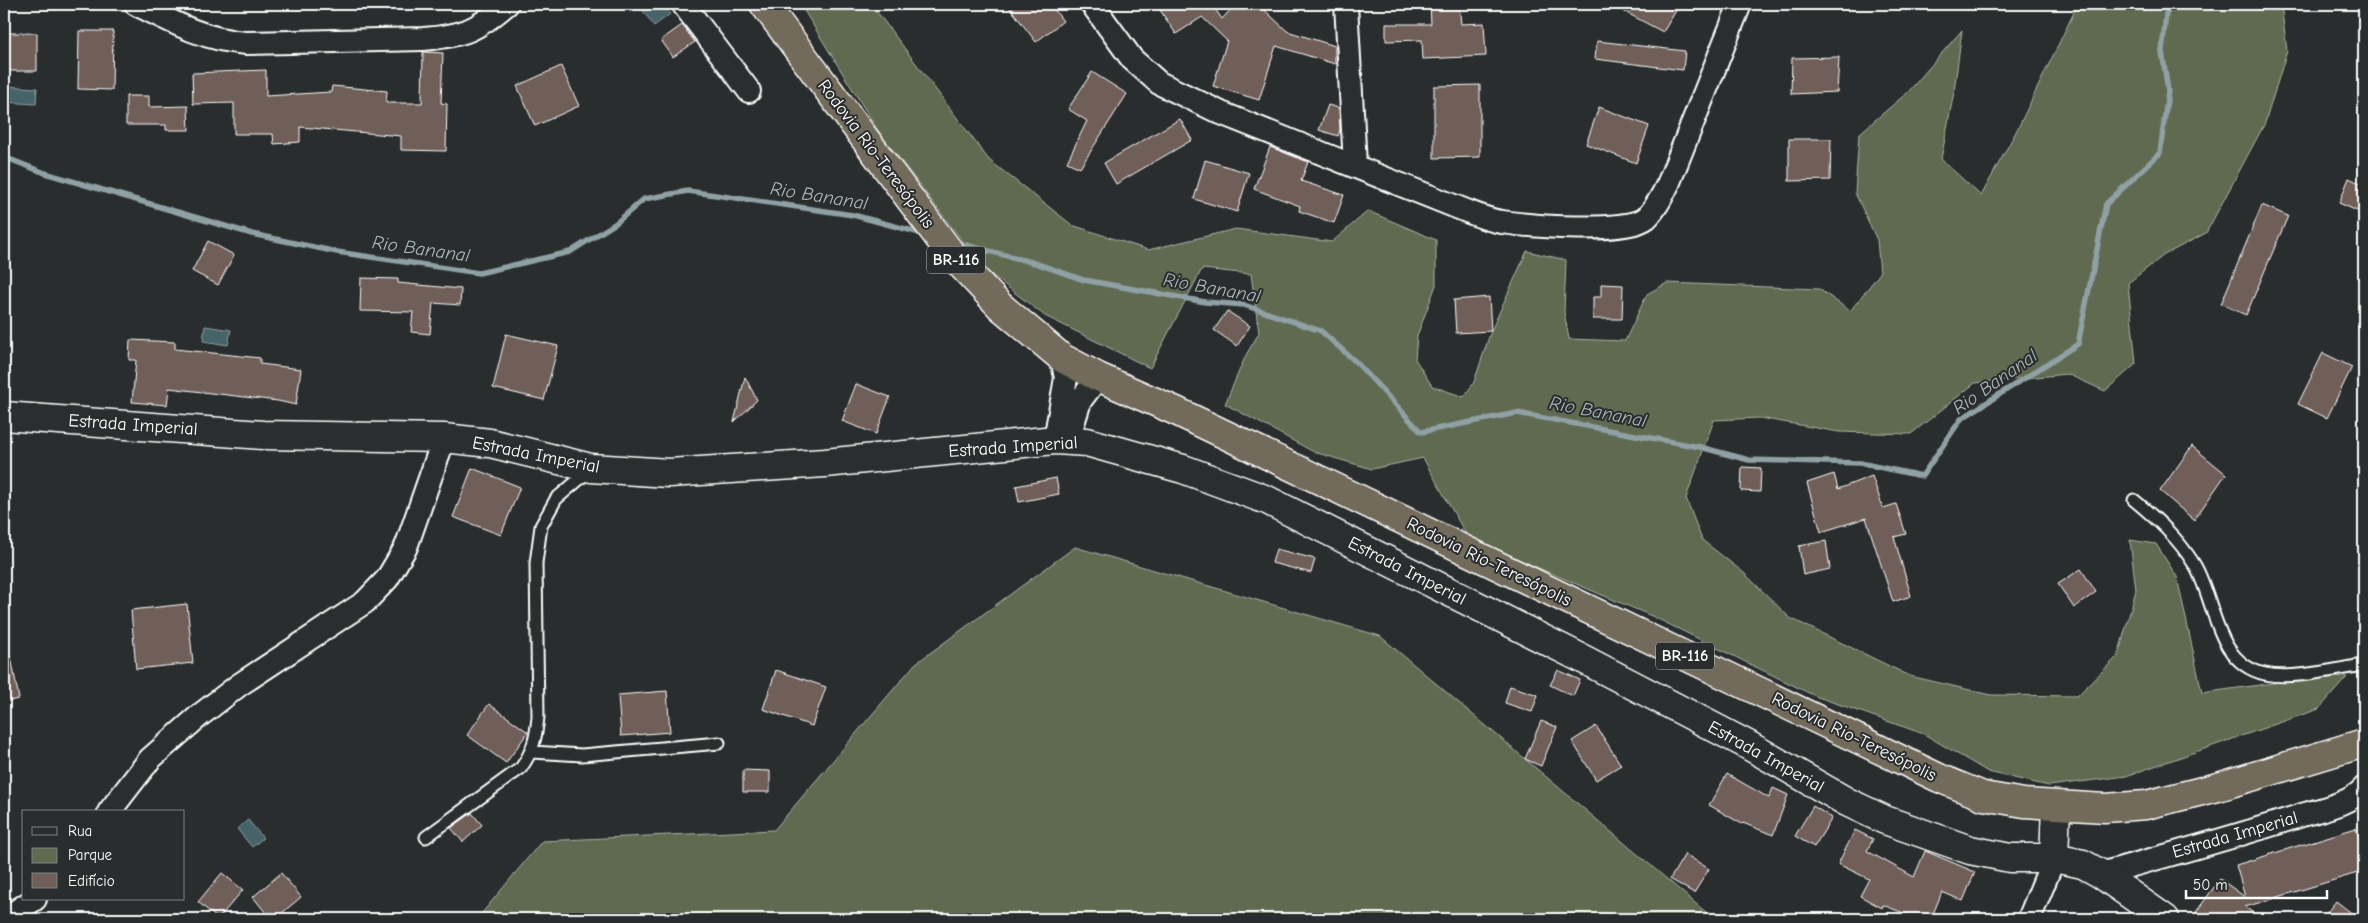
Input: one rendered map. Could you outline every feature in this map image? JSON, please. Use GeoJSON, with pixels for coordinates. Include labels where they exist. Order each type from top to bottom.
{"type":"FeatureCollection","features":[{"type":"Feature","properties":{"kind":"highway","name":"Rodovia Rio-Teresópolis"},"geometry":{"type":"LineString","coordinates":[[764,4],[952,255],[1000,306],[1062,358],[1098,377],[1176,411],[1939,778],[1983,796],[2024,803],[2105,808],[2146,804],[2218,787],[2364,743]]}},
{"type":"Feature","properties":{"kind":"street"},"geometry":{"type":"LineString","coordinates":[[136,4],[185,29],[224,42],[246,43],[450,37],[469,32],[492,17],[507,4]]}},
{"type":"Feature","properties":{"kind":"street"},"geometry":{"type":"LineString","coordinates":[[683,4],[749,91]]}},
{"type":"Feature","properties":{"kind":"street"},"geometry":{"type":"LineString","coordinates":[[1092,4],[1132,58],[1159,83],[1221,113],[1469,212],[1500,222],[1529,225],[1615,227],[1633,225],[1647,217],[1669,182],[1740,4]]}},
{"type":"Feature","properties":{"kind":"street"},"geometry":{"type":"LineString","coordinates":[[1346,4],[1355,165]]}},
{"type":"Feature","properties":{"kind":"street"},"geometry":{"type":"LineString","coordinates":[[1061,440],[1066,378],[1062,358]]}},
{"type":"Feature","properties":{"kind":"street"},"geometry":{"type":"LineString","coordinates":[[1061,440],[1080,401],[1098,377]]}},
{"type":"Feature","properties":{"kind":"street","name":"Estrada Imperial"},"geometry":{"type":"LineString","coordinates":[[4,416],[263,435],[444,438],[490,443],[591,468],[670,473],[825,463],[1061,440],[1087,442],[1183,469],[1267,500],[1365,551],[1581,658],[1746,744],[1847,802],[1885,820],[1970,850],[2010,858],[2054,858],[2082,864],[2101,874],[2165,919]]}},
{"type":"Feature","properties":{"kind":"street"},"geometry":{"type":"LineString","coordinates":[[111,810],[150,759],[199,716],[239,685],[365,602],[387,579],[406,548],[444,438]]}},
{"type":"Feature","properties":{"kind":"street","name":"Estrada Imperial"},"geometry":{"type":"LineString","coordinates":[[2101,874],[2266,827],[2331,806],[2359,794],[2364,788]]}},
{"type":"Feature","properties":{"kind":"street"},"geometry":{"type":"LineString","coordinates":[[2029,919],[2054,858],[2056,806]]}},
{"type":"Feature","properties":{"kind":"street"},"geometry":{"type":"LineString","coordinates":[[4,919],[33,900]]}},
{"type":"Feature","properties":{"kind":"lane"},"geometry":{"type":"LineString","coordinates":[[426,837],[521,768],[532,752],[536,738],[538,717],[536,563],[542,526],[556,499],[591,468]]}},
{"type":"Feature","properties":{"kind":"lane"},"geometry":{"type":"LineString","coordinates":[[2134,500],[2167,528],[2195,565],[2222,636],[2237,660],[2252,670],[2284,676],[2364,665]]}},
{"type":"Feature","properties":{"kind":"lane"},"geometry":{"type":"LineString","coordinates":[[532,752],[582,755],[719,742]]}},
{"type":"Feature","properties":{"kind":"green space"},"geometry":{"type":"Polygon","coordinates":[[[800,4],[871,4],[989,160],[1072,225],[1148,250],[1236,229],[1332,242],[1368,211],[1436,240],[1436,285],[1417,336],[1415,359],[1432,386],[1464,397],[1474,382],[1491,331],[1527,251],[1566,260],[1564,312],[1569,339],[1625,341],[1647,294],[1667,283],[1819,289],[1850,311],[1880,273],[1877,240],[1855,193],[1859,134],[1909,91],[1962,30],[1954,92],[1941,159],[1981,196],[2018,128],[2078,4],[2281,4],[2287,51],[2265,123],[2206,233],[2164,255],[2128,283],[2136,364],[2105,391],[2067,374],[1975,383],[1911,434],[1839,432],[1760,418],[1714,420],[1686,498],[1702,540],[1744,573],[1790,618],[1910,676],[1991,695],[2077,696],[2118,656],[2136,590],[2130,540],[2156,544],[2177,577],[2202,693],[2302,679],[2347,677],[2319,709],[2126,776],[2049,786],[1988,772],[1924,734],[1815,696],[1654,617],[1468,538],[1423,458],[1372,469],[1314,452],[1225,404],[1246,355],[1259,333],[1251,274],[1202,269],[1150,368],[1045,316],[983,268],[877,129],[800,4]]]}},
{"type":"Feature","properties":{"kind":"green space"},"geometry":{"type":"Polygon","coordinates":[[[1075,547],[1380,636],[1714,919],[477,919],[542,841],[774,830],[915,664],[1075,547]]]}},
{"type":"Feature","properties":{"kind":"water"},"geometry":{"type":"Polygon","coordinates":[[[646,4],[663,4],[670,14],[654,26],[641,8],[646,4]]]}},
{"type":"Feature","properties":{"kind":"water"},"geometry":{"type":"Polygon","coordinates":[[[4,86],[37,88],[36,104],[4,102],[4,86]]]}},
{"type":"Feature","properties":{"kind":"water"},"geometry":{"type":"Polygon","coordinates":[[[205,326],[231,330],[228,345],[203,341],[205,326]]]}},
{"type":"Feature","properties":{"kind":"water"},"geometry":{"type":"Polygon","coordinates":[[[248,820],[263,838],[252,847],[237,829],[248,820]]]}},
{"type":"Feature","properties":{"kind":"building"},"geometry":{"type":"Polygon","coordinates":[[[1007,4],[1050,4],[1063,21],[1036,42],[1007,4]]]}},
{"type":"Feature","properties":{"kind":"building"},"geometry":{"type":"Polygon","coordinates":[[[1156,4],[1223,4],[1215,9],[1222,19],[1236,4],[1258,4],[1287,31],[1335,46],[1335,64],[1276,46],[1259,100],[1213,86],[1227,41],[1202,17],[1176,34],[1156,4]]]}},
{"type":"Feature","properties":{"kind":"building"},"geometry":{"type":"Polygon","coordinates":[[[1430,4],[1459,4],[1461,24],[1484,23],[1486,56],[1423,59],[1422,40],[1386,41],[1386,24],[1431,24],[1430,4]]]}},
{"type":"Feature","properties":{"kind":"building"},"geometry":{"type":"Polygon","coordinates":[[[1610,4],[1680,4],[1663,32],[1610,4]]]}},
{"type":"Feature","properties":{"kind":"building"},"geometry":{"type":"Polygon","coordinates":[[[682,25],[695,42],[673,57],[661,40],[682,25]]]}},
{"type":"Feature","properties":{"kind":"building"},"geometry":{"type":"Polygon","coordinates":[[[79,31],[113,31],[112,90],[78,89],[79,31]]]}},
{"type":"Feature","properties":{"kind":"building"},"geometry":{"type":"Polygon","coordinates":[[[4,33],[37,33],[37,71],[4,71],[4,33]]]}},
{"type":"Feature","properties":{"kind":"building"},"geometry":{"type":"Polygon","coordinates":[[[1597,41],[1685,51],[1683,70],[1595,59],[1597,41]]]}},
{"type":"Feature","properties":{"kind":"building"},"geometry":{"type":"Polygon","coordinates":[[[423,52],[443,53],[441,103],[447,104],[446,151],[401,150],[401,136],[300,127],[300,142],[274,144],[273,134],[234,134],[234,103],[193,104],[192,73],[266,70],[266,96],[331,92],[332,86],[387,91],[386,103],[422,103],[423,52]]]}},
{"type":"Feature","properties":{"kind":"building"},"geometry":{"type":"Polygon","coordinates":[[[1839,57],[1837,92],[1791,94],[1792,58],[1839,57]]]}},
{"type":"Feature","properties":{"kind":"building"},"geometry":{"type":"Polygon","coordinates":[[[561,66],[579,106],[535,126],[517,86],[561,66]]]}},
{"type":"Feature","properties":{"kind":"building"},"geometry":{"type":"Polygon","coordinates":[[[1092,72],[1127,94],[1080,168],[1067,162],[1087,121],[1068,109],[1092,72]]]}},
{"type":"Feature","properties":{"kind":"building"},"geometry":{"type":"Polygon","coordinates":[[[1480,85],[1480,157],[1434,158],[1434,86],[1480,85]]]}},
{"type":"Feature","properties":{"kind":"building"},"geometry":{"type":"Polygon","coordinates":[[[126,96],[149,96],[149,107],[188,106],[189,130],[166,130],[166,125],[126,125],[126,96]]]}},
{"type":"Feature","properties":{"kind":"building"},"geometry":{"type":"Polygon","coordinates":[[[1328,105],[1339,108],[1340,130],[1338,136],[1319,130],[1328,105]]]}},
{"type":"Feature","properties":{"kind":"building"},"geometry":{"type":"Polygon","coordinates":[[[1599,107],[1649,126],[1636,163],[1586,144],[1599,107]]]}},
{"type":"Feature","properties":{"kind":"building"},"geometry":{"type":"Polygon","coordinates":[[[1180,119],[1192,140],[1116,184],[1104,163],[1180,119]]]}},
{"type":"Feature","properties":{"kind":"building"},"geometry":{"type":"Polygon","coordinates":[[[1789,139],[1831,139],[1830,180],[1789,181],[1789,139]]]}},
{"type":"Feature","properties":{"kind":"building"},"geometry":{"type":"Polygon","coordinates":[[[1270,147],[1308,162],[1301,181],[1344,195],[1334,223],[1299,211],[1300,206],[1254,189],[1270,147]]]}},
{"type":"Feature","properties":{"kind":"building"},"geometry":{"type":"Polygon","coordinates":[[[1205,160],[1249,173],[1237,212],[1194,199],[1205,160]]]}},
{"type":"Feature","properties":{"kind":"building"},"geometry":{"type":"Polygon","coordinates":[[[2349,178],[2364,185],[2364,214],[2339,203],[2349,178]]]}},
{"type":"Feature","properties":{"kind":"building"},"geometry":{"type":"Polygon","coordinates":[[[2262,205],[2288,216],[2246,315],[2221,304],[2262,205]]]}},
{"type":"Feature","properties":{"kind":"building"},"geometry":{"type":"Polygon","coordinates":[[[208,241],[234,255],[218,285],[192,271],[208,241]]]}},
{"type":"Feature","properties":{"kind":"building"},"geometry":{"type":"Polygon","coordinates":[[[361,278],[398,279],[398,283],[461,289],[460,305],[433,303],[430,334],[411,332],[413,312],[360,311],[361,278]]]}},
{"type":"Feature","properties":{"kind":"building"},"geometry":{"type":"Polygon","coordinates":[[[1601,284],[1623,285],[1622,319],[1593,319],[1593,297],[1601,297],[1601,284]]]}},
{"type":"Feature","properties":{"kind":"building"},"geometry":{"type":"Polygon","coordinates":[[[1489,297],[1491,331],[1456,333],[1454,300],[1489,297]]]}},
{"type":"Feature","properties":{"kind":"building"},"geometry":{"type":"Polygon","coordinates":[[[1227,311],[1250,326],[1237,346],[1214,330],[1227,311]]]}},
{"type":"Feature","properties":{"kind":"building"},"geometry":{"type":"Polygon","coordinates":[[[506,334],[558,346],[544,400],[493,388],[506,334]]]}},
{"type":"Feature","properties":{"kind":"building"},"geometry":{"type":"Polygon","coordinates":[[[130,340],[175,342],[175,349],[260,358],[260,364],[301,369],[296,405],[278,401],[169,388],[167,405],[132,402],[136,360],[129,360],[130,340]]]}},
{"type":"Feature","properties":{"kind":"building"},"geometry":{"type":"Polygon","coordinates":[[[2323,353],[2352,367],[2327,418],[2298,404],[2323,353]]]}},
{"type":"Feature","properties":{"kind":"building"},"geometry":{"type":"Polygon","coordinates":[[[745,377],[757,400],[734,422],[745,377]]]}},
{"type":"Feature","properties":{"kind":"building"},"geometry":{"type":"Polygon","coordinates":[[[856,384],[890,397],[876,434],[842,421],[856,384]]]}},
{"type":"Feature","properties":{"kind":"building"},"geometry":{"type":"Polygon","coordinates":[[[2192,446],[2226,474],[2194,520],[2160,491],[2192,446]]]}},
{"type":"Feature","properties":{"kind":"building"},"geometry":{"type":"Polygon","coordinates":[[[1742,467],[1761,468],[1760,492],[1741,491],[1742,467]]]}},
{"type":"Feature","properties":{"kind":"building"},"geometry":{"type":"Polygon","coordinates":[[[472,468],[520,487],[501,535],[453,517],[472,468]]]}},
{"type":"Feature","properties":{"kind":"building"},"geometry":{"type":"Polygon","coordinates":[[[1834,474],[1838,489],[1872,476],[1883,508],[1896,504],[1906,534],[1894,537],[1911,596],[1893,602],[1866,518],[1821,532],[1807,483],[1834,474]]]}},
{"type":"Feature","properties":{"kind":"building"},"geometry":{"type":"Polygon","coordinates":[[[1056,478],[1059,494],[1019,502],[1016,486],[1056,478]]]}},
{"type":"Feature","properties":{"kind":"building"},"geometry":{"type":"Polygon","coordinates":[[[1826,541],[1830,569],[1803,575],[1799,546],[1826,541]]]}},
{"type":"Feature","properties":{"kind":"building"},"geometry":{"type":"Polygon","coordinates":[[[1276,549],[1315,559],[1311,573],[1272,563],[1276,549]]]}},
{"type":"Feature","properties":{"kind":"building"},"geometry":{"type":"Polygon","coordinates":[[[2081,569],[2096,592],[2074,608],[2058,584],[2081,569]]]}},
{"type":"Feature","properties":{"kind":"building"},"geometry":{"type":"Polygon","coordinates":[[[187,604],[193,663],[136,669],[131,610],[187,604]]]}},
{"type":"Feature","properties":{"kind":"building"},"geometry":{"type":"Polygon","coordinates":[[[4,657],[11,657],[19,699],[4,702],[4,657]]]}},
{"type":"Feature","properties":{"kind":"building"},"geometry":{"type":"Polygon","coordinates":[[[776,670],[826,687],[812,726],[763,709],[776,670]]]}},
{"type":"Feature","properties":{"kind":"building"},"geometry":{"type":"Polygon","coordinates":[[[1558,670],[1580,680],[1573,696],[1550,685],[1558,670]]]}},
{"type":"Feature","properties":{"kind":"building"},"geometry":{"type":"Polygon","coordinates":[[[1510,686],[1538,695],[1532,712],[1505,703],[1510,686]]]}},
{"type":"Feature","properties":{"kind":"building"},"geometry":{"type":"Polygon","coordinates":[[[667,691],[670,732],[621,736],[618,695],[667,691]]]}},
{"type":"Feature","properties":{"kind":"building"},"geometry":{"type":"Polygon","coordinates":[[[489,704],[528,732],[506,763],[467,735],[489,704]]]}},
{"type":"Feature","properties":{"kind":"building"},"geometry":{"type":"Polygon","coordinates":[[[1541,721],[1557,727],[1541,766],[1525,759],[1541,721]]]}},
{"type":"Feature","properties":{"kind":"building"},"geometry":{"type":"Polygon","coordinates":[[[1596,726],[1621,765],[1596,780],[1572,741],[1596,726]]]}},
{"type":"Feature","properties":{"kind":"building"},"geometry":{"type":"Polygon","coordinates":[[[743,770],[770,771],[770,792],[743,792],[743,770]]]}},
{"type":"Feature","properties":{"kind":"building"},"geometry":{"type":"Polygon","coordinates":[[[1727,774],[1769,798],[1773,788],[1788,795],[1773,835],[1742,824],[1709,805],[1727,774]]]}},
{"type":"Feature","properties":{"kind":"building"},"geometry":{"type":"Polygon","coordinates":[[[1813,806],[1832,818],[1814,847],[1795,836],[1813,806]]]}},
{"type":"Feature","properties":{"kind":"building"},"geometry":{"type":"Polygon","coordinates":[[[472,813],[482,825],[463,842],[451,828],[472,813]]]}},
{"type":"Feature","properties":{"kind":"building"},"geometry":{"type":"Polygon","coordinates":[[[2356,828],[2364,857],[2364,871],[2245,907],[2262,919],[2191,919],[2220,879],[2245,897],[2236,865],[2356,828]]]}},
{"type":"Feature","properties":{"kind":"building"},"geometry":{"type":"Polygon","coordinates":[[[1855,830],[1873,839],[1867,851],[1914,877],[1925,851],[1975,872],[1963,901],[1942,892],[1931,919],[1919,919],[1883,905],[1882,908],[1860,896],[1869,879],[1838,864],[1855,830]]]}},
{"type":"Feature","properties":{"kind":"building"},"geometry":{"type":"Polygon","coordinates":[[[1685,854],[1709,869],[1694,893],[1670,879],[1685,854]]]}},
{"type":"Feature","properties":{"kind":"building"},"geometry":{"type":"Polygon","coordinates":[[[222,873],[243,890],[218,919],[198,902],[222,873]]]}},
{"type":"Feature","properties":{"kind":"building"},"geometry":{"type":"Polygon","coordinates":[[[281,873],[301,897],[275,919],[271,919],[253,897],[281,873]]]}},
{"type":"Feature","properties":{"kind":"building"},"geometry":{"type":"Polygon","coordinates":[[[2336,901],[2359,919],[2322,919],[2336,901]]]}},
{"type":"Feature","properties":{"kind":"waterway","name":"Rio Bananal"},"geometry":{"type":"LineString","coordinates":[[954,242],[1035,263],[1084,280],[1205,302],[1244,305],[1321,331],[1357,363],[1421,432],[1517,413],[1700,447],[1749,460],[1860,463],[1922,476],[1961,419],[2078,344],[2106,204],[2160,153],[2168,91],[2162,51],[2166,14],[2173,4]]}},
{"type":"Feature","properties":{"kind":"waterway","name":"Rio Bananal"},"geometry":{"type":"LineString","coordinates":[[4,157],[45,173],[252,234],[337,252],[479,273],[570,252],[616,223],[644,199],[688,191],[853,215],[924,234]]}}]}
